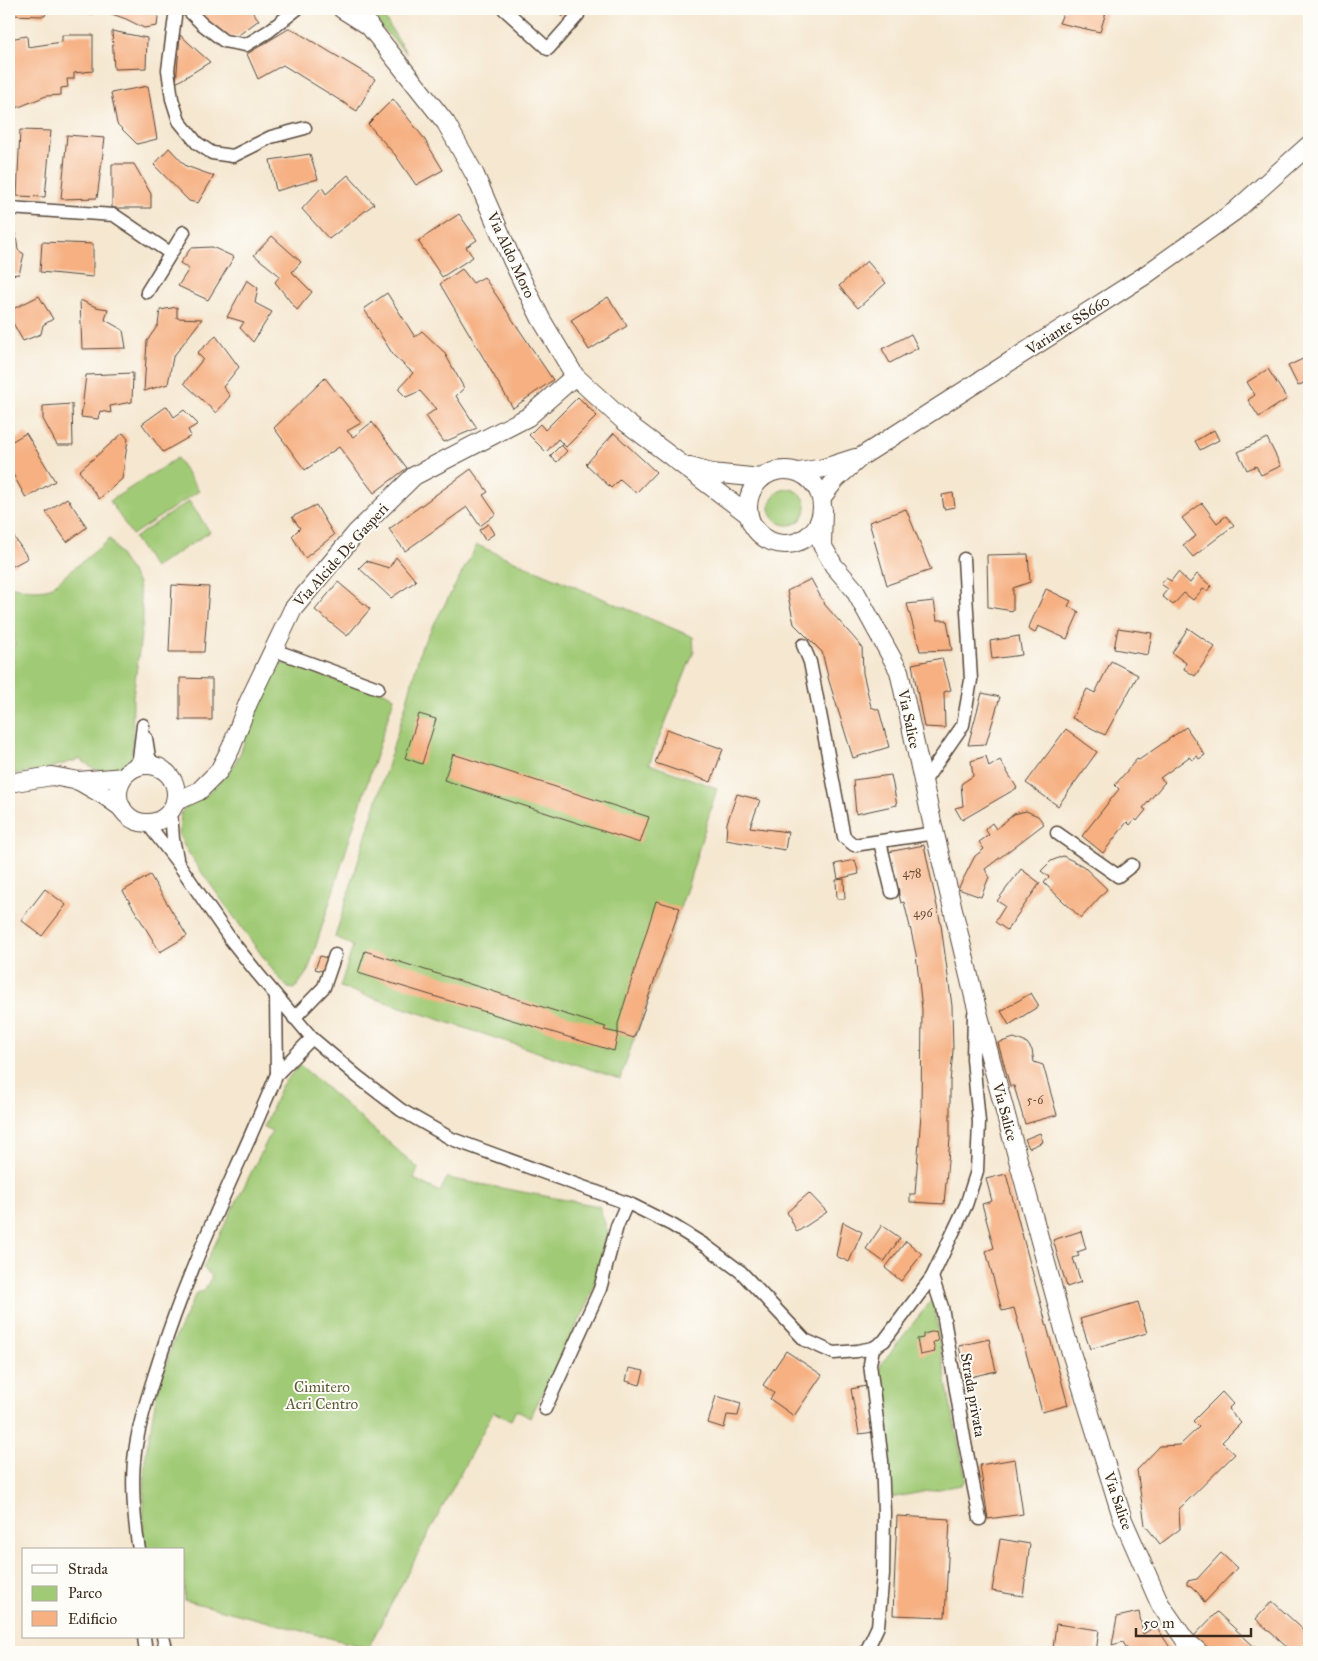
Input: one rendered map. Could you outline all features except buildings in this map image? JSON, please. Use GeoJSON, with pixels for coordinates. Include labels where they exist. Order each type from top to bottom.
{"type":"FeatureCollection","features":[{"type":"Feature","properties":{"kind":"main road","name":"Via Aldo Moro"},"geometry":{"type":"LineString","coordinates":[[342,9],[369,26]]}},
{"type":"Feature","properties":{"kind":"main road","name":"Via Aldo Moro"},"geometry":{"type":"LineString","coordinates":[[360,9],[369,26],[446,123],[476,175],[512,260],[533,303],[575,376],[624,421],[749,515]]}},
{"type":"Feature","properties":{"kind":"main road","name":"Variante SS660"},"geometry":{"type":"LineString","coordinates":[[822,503],[836,479],[862,456],[1144,276],[1235,211],[1309,145]]}},
{"type":"Feature","properties":{"kind":"main road","name":"Via Alcide De Gasperi"},"geometry":{"type":"LineString","coordinates":[[173,806],[199,791],[219,771],[231,748],[248,703],[293,609],[356,533],[414,476],[528,417],[575,376]]}},
{"type":"Feature","properties":{"kind":"main road"},"geometry":{"type":"LineString","coordinates":[[799,472],[824,468],[862,456]]}},
{"type":"Feature","properties":{"kind":"main road","name":"Via Aldo Moro"},"geometry":{"type":"LineString","coordinates":[[678,463],[711,473],[761,478]]}},
{"type":"Feature","properties":{"kind":"main road"},"geometry":{"type":"LineString","coordinates":[[822,503],[820,520],[815,530],[807,538],[781,544],[767,539],[759,533],[749,515],[748,505],[754,486],[761,478],[774,471],[780,469],[799,472],[809,477],[817,486],[822,503],[822,545],[834,566]]}},
{"type":"Feature","properties":{"kind":"main road"},"geometry":{"type":"LineString","coordinates":[[796,542],[834,566]]}},
{"type":"Feature","properties":{"kind":"main road","name":"Via Salice"},"geometry":{"type":"LineString","coordinates":[[834,566],[854,589],[899,671],[923,782],[975,1001],[1065,1333],[1123,1520],[1160,1604],[1185,1640],[1199,1652]]}},
{"type":"Feature","properties":{"kind":"main road"},"geometry":{"type":"LineString","coordinates":[[79,781],[129,772],[148,765],[155,766],[170,776],[176,794],[173,806],[164,817],[156,822],[147,823],[137,821],[128,816],[122,808],[118,792],[129,772]]}},
{"type":"Feature","properties":{"kind":"main road"},"geometry":{"type":"LineString","coordinates":[[174,785],[195,781],[219,771]]}},
{"type":"Feature","properties":{"kind":"main road"},"geometry":{"type":"LineString","coordinates":[[9,783],[52,776],[79,781],[122,808]]}},
{"type":"Feature","properties":{"kind":"street"},"geometry":{"type":"LineString","coordinates":[[176,9],[168,70],[172,99],[179,121],[197,143],[212,152],[233,156],[272,137],[305,128]]}},
{"type":"Feature","properties":{"kind":"street"},"geometry":{"type":"LineString","coordinates":[[187,9],[202,24],[224,41],[246,45],[297,9]]}},
{"type":"Feature","properties":{"kind":"street"},"geometry":{"type":"LineString","coordinates":[[278,24],[284,9]]}},
{"type":"Feature","properties":{"kind":"street"},"geometry":{"type":"LineString","coordinates":[[504,9],[548,49],[578,15]]}},
{"type":"Feature","properties":{"kind":"street"},"geometry":{"type":"LineString","coordinates":[[9,208],[114,216],[170,253]]}},
{"type":"Feature","properties":{"kind":"street"},"geometry":{"type":"LineString","coordinates":[[147,292],[184,232]]}},
{"type":"Feature","properties":{"kind":"street"},"geometry":{"type":"LineString","coordinates":[[923,782],[964,725],[971,680],[964,559]]}},
{"type":"Feature","properties":{"kind":"street"},"geometry":{"type":"LineString","coordinates":[[803,645],[810,662],[844,837],[854,845],[935,833]]}},
{"type":"Feature","properties":{"kind":"street"},"geometry":{"type":"LineString","coordinates":[[274,650],[378,688]]}},
{"type":"Feature","properties":{"kind":"street"},"geometry":{"type":"LineString","coordinates":[[129,772],[140,758],[143,725],[149,757],[155,766]]}},
{"type":"Feature","properties":{"kind":"street"},"geometry":{"type":"LineString","coordinates":[[173,806],[172,840],[178,863]]}},
{"type":"Feature","properties":{"kind":"street"},"geometry":{"type":"LineString","coordinates":[[147,823],[178,863],[231,940],[294,1018],[312,1038],[358,1077],[401,1110],[452,1139],[627,1203],[672,1226],[706,1246],[734,1267],[775,1307],[805,1340],[834,1353],[873,1348],[884,1341],[932,1277],[966,1205],[977,1171],[979,1122],[973,1059],[975,1001]]}},
{"type":"Feature","properties":{"kind":"street"},"geometry":{"type":"LineString","coordinates":[[1057,833],[1118,876],[1132,865]]}},
{"type":"Feature","properties":{"kind":"street"},"geometry":{"type":"LineString","coordinates":[[880,842],[892,892]]}},
{"type":"Feature","properties":{"kind":"street"},"geometry":{"type":"LineString","coordinates":[[294,1018],[324,987],[335,955]]}},
{"type":"Feature","properties":{"kind":"street"},"geometry":{"type":"LineString","coordinates":[[276,996],[277,1074]]}},
{"type":"Feature","properties":{"kind":"street"},"geometry":{"type":"LineString","coordinates":[[138,1548],[134,1499],[135,1453],[144,1408],[183,1290],[246,1149],[277,1074],[312,1038]]}},
{"type":"Feature","properties":{"kind":"street"},"geometry":{"type":"LineString","coordinates":[[545,1409],[600,1289],[617,1226],[627,1203]]}},
{"type":"Feature","properties":{"kind":"street","name":"Strada privata"},"geometry":{"type":"LineString","coordinates":[[932,1277],[942,1307],[980,1519]]}},
{"type":"Feature","properties":{"kind":"street"},"geometry":{"type":"LineString","coordinates":[[866,1652],[878,1626],[883,1574],[884,1512],[882,1461],[870,1364],[873,1348]]}},
{"type":"Feature","properties":{"kind":"street"},"geometry":{"type":"LineString","coordinates":[[144,1638],[146,1652]]}},
{"type":"Feature","properties":{"kind":"street"},"geometry":{"type":"LineString","coordinates":[[163,1638],[167,1652]]}},
{"type":"Feature","properties":{"kind":"green space"},"geometry":{"type":"Polygon","coordinates":[[[369,9],[379,9],[407,54],[384,30],[369,9]]]}},
{"type":"Feature","properties":{"kind":"green space"},"geometry":{"type":"Polygon","coordinates":[[[177,458],[199,491],[132,535],[110,501],[177,458]]]}},
{"type":"Feature","properties":{"kind":"green space"},"geometry":{"type":"Polygon","coordinates":[[[788,489],[800,495],[806,507],[800,519],[788,525],[776,519],[770,507],[776,495],[788,489]]]}},
{"type":"Feature","properties":{"kind":"green space"},"geometry":{"type":"Polygon","coordinates":[[[189,501],[210,532],[154,568],[134,538],[189,501]]]}},
{"type":"Feature","properties":{"kind":"green space"},"geometry":{"type":"Polygon","coordinates":[[[110,539],[138,583],[143,619],[133,697],[132,761],[125,770],[115,774],[92,768],[80,759],[44,770],[9,775],[9,647],[15,645],[9,622],[9,586],[35,590],[50,588],[110,539]]]}},
{"type":"Feature","properties":{"kind":"green space"},"geometry":{"type":"Polygon","coordinates":[[[477,545],[693,637],[694,651],[649,764],[717,788],[688,885],[620,1079],[340,987],[353,946],[335,937],[405,708],[421,648],[477,545]]]}},
{"type":"Feature","properties":{"kind":"green space"},"geometry":{"type":"Polygon","coordinates":[[[275,663],[312,668],[331,679],[384,692],[394,698],[308,971],[295,989],[288,988],[274,972],[197,866],[179,835],[181,813],[189,803],[205,796],[229,773],[240,754],[275,663]]]}},
{"type":"Feature","properties":{"kind":"green space","name":"Cimitero Acri Centro"},"geometry":{"type":"Polygon","coordinates":[[[300,1065],[418,1168],[414,1179],[440,1192],[447,1178],[599,1206],[610,1238],[587,1305],[530,1418],[516,1410],[511,1420],[493,1412],[368,1648],[185,1600],[185,1548],[146,1548],[143,1537],[145,1459],[156,1397],[172,1345],[196,1293],[204,1291],[212,1276],[203,1268],[272,1131],[264,1127],[281,1086],[300,1065]]]}},
{"type":"Feature","properties":{"kind":"green space"},"geometry":{"type":"Polygon","coordinates":[[[933,1298],[947,1387],[966,1479],[961,1485],[890,1498],[888,1449],[877,1375],[882,1363],[933,1298]]]}}]}
